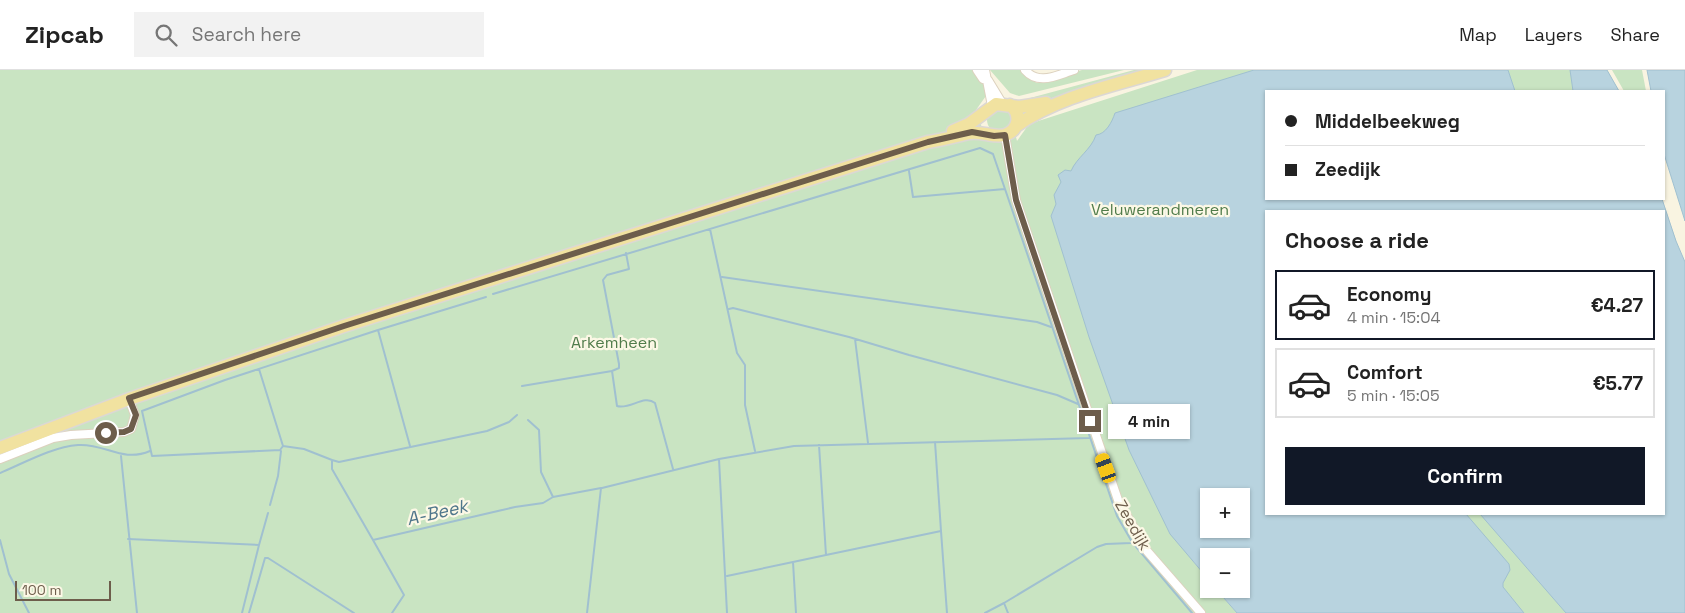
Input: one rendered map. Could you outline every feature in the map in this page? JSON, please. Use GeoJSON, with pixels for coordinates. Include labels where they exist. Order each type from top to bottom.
{"type":"FeatureCollection","features":[{"type":"Feature","properties":{"kind":"main road"},"geometry":{"type":"LineString","coordinates":[[0,448],[129,398],[344,326],[928,142],[972,132],[994,136],[1005,135],[1032,114],[1070,99],[1164,70]]}},
{"type":"Feature","properties":{"kind":"main road"},"geometry":{"type":"LineString","coordinates":[[928,142],[969,124],[997,106],[1029,106],[1070,99]]}},
{"type":"Feature","properties":{"kind":"main road"},"geometry":{"type":"LineString","coordinates":[[997,106],[1018,114],[1016,126]]}},
{"type":"Feature","properties":{"kind":"main road"},"geometry":{"type":"LineString","coordinates":[[988,134],[981,126],[981,118],[997,106]]}},
{"type":"Feature","properties":{"kind":"street"},"geometry":{"type":"LineString","coordinates":[[977,70],[983,79],[988,80]]}},
{"type":"Feature","properties":{"kind":"street"},"geometry":{"type":"LineString","coordinates":[[985,70],[997,106]]}},
{"type":"Feature","properties":{"kind":"street"},"geometry":{"type":"LineString","coordinates":[[1025,70],[1033,78],[1040,80],[1074,70]]}},
{"type":"Feature","properties":{"kind":"street","name":"Zeedijk"},"geometry":{"type":"LineString","coordinates":[[1005,135],[1016,200],[1118,500],[1147,551],[1201,613]]}},
{"type":"Feature","properties":{"kind":"street"},"geometry":{"type":"LineString","coordinates":[[0,459],[53,438],[70,435],[124,432],[131,429],[136,415],[129,398]]}},
{"type":"Feature","properties":{"kind":"green space","name":"Arkemheen"},"geometry":{"type":"Polygon","coordinates":[[[0,70],[975,70],[987,87],[988,93],[976,110],[985,137],[1002,143],[1021,129],[1016,137],[1017,141],[1029,124],[1197,70],[1607,70],[1618,90],[1265,90],[1265,200],[1662,200],[1676,241],[1685,613],[1239,613],[1240,598],[1250,598],[1250,548],[1200,548],[1200,559],[1193,561],[1200,569],[1200,598],[1224,598],[1237,613],[0,613],[0,70]]]}},
{"type":"Feature","properties":{"kind":"green space"},"geometry":{"type":"Polygon","coordinates":[[[990,70],[1022,70],[1030,79],[1037,83],[1082,70],[1124,70],[1019,96],[1010,93],[990,70]]]}},
{"type":"Feature","properties":{"kind":"green space"},"geometry":{"type":"Polygon","coordinates":[[[1134,70],[1150,70],[1031,104],[1030,98],[1134,70]]]}},
{"type":"Feature","properties":{"kind":"green space"},"geometry":{"type":"Polygon","coordinates":[[[1612,70],[1642,70],[1646,90],[1623,90],[1612,70]]]}},
{"type":"Feature","properties":{"kind":"green space"},"geometry":{"type":"Polygon","coordinates":[[[999,108],[1007,112],[1011,120],[1007,128],[999,132],[991,128],[987,120],[991,112],[999,108]]]}},
{"type":"Feature","properties":{"kind":"water","name":"Veluwerandmeren"},"geometry":{"type":"Polygon","coordinates":[[[1254,70],[1508,70],[1515,90],[1265,90],[1265,200],[1662,200],[1685,262],[1685,613],[1566,613],[1481,515],[1665,515],[1665,210],[1265,210],[1265,515],[1467,515],[1509,564],[1510,570],[1503,583],[1503,587],[1524,613],[1237,613],[1224,598],[1250,598],[1250,548],[1200,548],[1200,569],[1170,534],[1129,450],[1089,337],[1051,216],[1056,204],[1054,195],[1061,182],[1058,175],[1065,170],[1071,171],[1091,145],[1096,135],[1108,127],[1115,113],[1254,70]]]}},
{"type":"Feature","properties":{"kind":"water"},"geometry":{"type":"Polygon","coordinates":[[[1570,70],[1607,70],[1618,90],[1573,90],[1570,70]]]}},
{"type":"Feature","properties":{"kind":"water"},"geometry":{"type":"Polygon","coordinates":[[[1647,70],[1685,70],[1685,221],[1665,157],[1665,90],[1651,90],[1647,70]]]}},
{"type":"Feature","properties":{"kind":"waterway"},"geometry":{"type":"LineString","coordinates":[[493,294],[980,148],[993,154],[1117,516],[1132,542],[1192,613]]}},
{"type":"Feature","properties":{"kind":"waterway"},"geometry":{"type":"LineString","coordinates":[[909,171],[913,197],[1005,189]]}},
{"type":"Feature","properties":{"kind":"waterway"},"geometry":{"type":"LineString","coordinates":[[710,229],[737,353],[745,365],[745,405],[755,451]]}},
{"type":"Feature","properties":{"kind":"waterway"},"geometry":{"type":"LineString","coordinates":[[626,253],[629,269],[607,275],[603,280],[619,364],[619,368],[612,371],[617,406],[627,406],[646,400],[655,403],[673,469]]}},
{"type":"Feature","properties":{"kind":"waterway"},"geometry":{"type":"LineString","coordinates":[[722,277],[1037,322],[1051,327]]}},
{"type":"Feature","properties":{"kind":"waterway"},"geometry":{"type":"LineString","coordinates":[[378,330],[486,297]]}},
{"type":"Feature","properties":{"kind":"waterway"},"geometry":{"type":"LineString","coordinates":[[729,309],[733,308],[849,337],[1057,395],[1078,404]]}},
{"type":"Feature","properties":{"kind":"waterway"},"geometry":{"type":"LineString","coordinates":[[283,446],[280,450],[152,456],[142,411],[225,380],[378,330],[410,446]]}},
{"type":"Feature","properties":{"kind":"waterway"},"geometry":{"type":"LineString","coordinates":[[855,339],[868,443]]}},
{"type":"Feature","properties":{"kind":"waterway","name":"A-Beek"},"geometry":{"type":"LineString","coordinates":[[259,369],[283,446],[304,449],[332,460],[332,469],[373,540],[515,507],[543,503],[553,497],[601,488],[587,613]]}},
{"type":"Feature","properties":{"kind":"waterway"},"geometry":{"type":"LineString","coordinates":[[522,386],[612,371]]}},
{"type":"Feature","properties":{"kind":"waterway"},"geometry":{"type":"LineString","coordinates":[[332,460],[339,462],[487,431],[509,422],[517,415]]}},
{"type":"Feature","properties":{"kind":"waterway"},"geometry":{"type":"LineString","coordinates":[[528,420],[539,430],[541,472],[553,497]]}},
{"type":"Feature","properties":{"kind":"waterway"},"geometry":{"type":"LineString","coordinates":[[602,488],[719,459],[794,446],[1089,438]]}},
{"type":"Feature","properties":{"kind":"waterway"},"geometry":{"type":"LineString","coordinates":[[819,445],[826,555],[941,531],[935,442]]}},
{"type":"Feature","properties":{"kind":"waterway"},"geometry":{"type":"LineString","coordinates":[[0,473],[48,452],[68,446],[88,445],[131,455],[150,451]]}},
{"type":"Feature","properties":{"kind":"waterway"},"geometry":{"type":"LineString","coordinates":[[270,505],[278,476],[281,451]]}},
{"type":"Feature","properties":{"kind":"waterway"},"geometry":{"type":"LineString","coordinates":[[121,456],[137,613]]}},
{"type":"Feature","properties":{"kind":"waterway"},"geometry":{"type":"LineString","coordinates":[[719,459],[727,613]]}},
{"type":"Feature","properties":{"kind":"waterway"},"geometry":{"type":"LineString","coordinates":[[259,545],[268,513]]}},
{"type":"Feature","properties":{"kind":"waterway"},"geometry":{"type":"LineString","coordinates":[[941,531],[947,613]]}},
{"type":"Feature","properties":{"kind":"waterway"},"geometry":{"type":"LineString","coordinates":[[128,539],[259,545],[242,613]]}},
{"type":"Feature","properties":{"kind":"waterway"},"geometry":{"type":"LineString","coordinates":[[0,540],[9,574],[29,613]]}},
{"type":"Feature","properties":{"kind":"waterway"},"geometry":{"type":"LineString","coordinates":[[373,540],[404,595],[392,613]]}},
{"type":"Feature","properties":{"kind":"waterway"},"geometry":{"type":"LineString","coordinates":[[1004,603],[1097,547],[1106,544],[1131,543]]}},
{"type":"Feature","properties":{"kind":"waterway"},"geometry":{"type":"LineString","coordinates":[[796,613],[793,562],[826,555]]}},
{"type":"Feature","properties":{"kind":"waterway"},"geometry":{"type":"LineString","coordinates":[[249,613],[265,558],[268,558],[354,613]]}},
{"type":"Feature","properties":{"kind":"waterway"},"geometry":{"type":"LineString","coordinates":[[727,576],[793,562]]}},
{"type":"Feature","properties":{"kind":"waterway"},"geometry":{"type":"LineString","coordinates":[[985,613],[1004,603],[1008,613]]}},
{"type":"Feature","properties":{"kind":"route"},"geometry":{"type":"LineString","coordinates":[[106,433],[124,432],[131,429],[136,415],[129,398],[344,326],[928,142],[944,140],[972,132],[994,136],[1005,135],[1016,200],[1090,421]]}}]}
